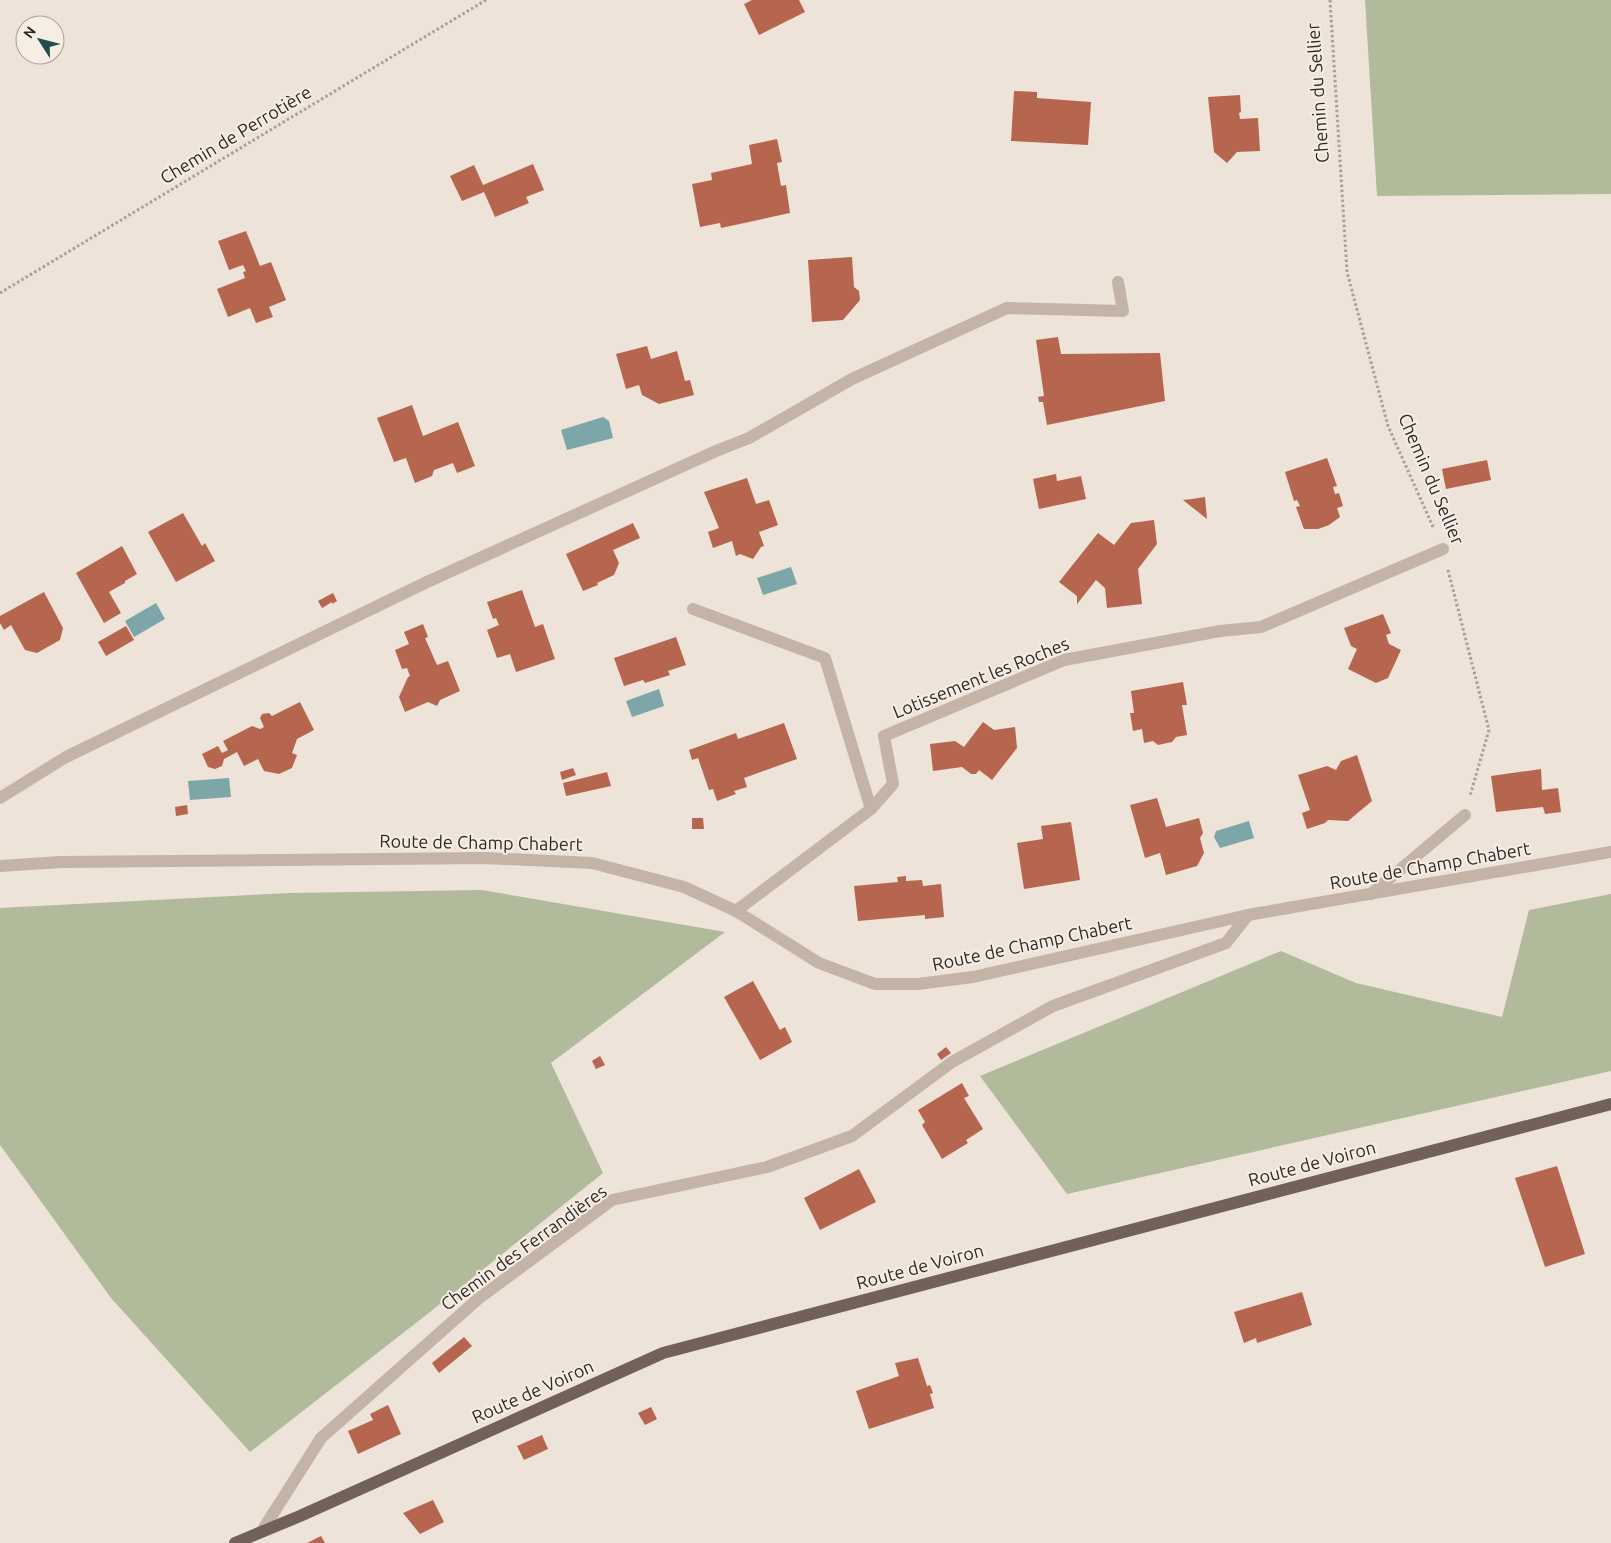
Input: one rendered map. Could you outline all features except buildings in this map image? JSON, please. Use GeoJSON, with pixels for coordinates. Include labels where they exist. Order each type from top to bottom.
{"type":"FeatureCollection","features":[{"type":"Feature","properties":{"kind":"main road","name":"Route de Voiron"},"geometry":{"type":"LineString","coordinates":[[235,1543],[300,1516],[663,1353],[1611,1104]]}},
{"type":"Feature","properties":{"kind":"street"},"geometry":{"type":"LineString","coordinates":[[0,798],[66,757],[427,582],[716,451],[749,438],[852,379],[1007,308],[1123,311],[1118,282]]}},
{"type":"Feature","properties":{"kind":"street","name":"Lotissement les Roches"},"geometry":{"type":"LineString","coordinates":[[736,911],[871,809],[893,784],[884,736],[1064,660],[1261,626],[1443,549]]}},
{"type":"Feature","properties":{"kind":"street"},"geometry":{"type":"LineString","coordinates":[[693,609],[825,658],[871,809]]}},
{"type":"Feature","properties":{"kind":"street"},"geometry":{"type":"LineString","coordinates":[[1371,895],[1464,815]]}},
{"type":"Feature","properties":{"kind":"street","name":"Route de Champ Chabert"},"geometry":{"type":"LineString","coordinates":[[0,866],[60,862],[484,858],[592,863],[684,887],[736,911],[819,963],[874,984],[918,984],[973,977],[1248,915],[1611,852]]}},
{"type":"Feature","properties":{"kind":"street","name":"Chemin des Ferrandières"},"geometry":{"type":"LineString","coordinates":[[262,1531],[321,1438],[478,1299],[612,1200],[767,1167],[852,1136],[952,1062],[1053,1006],[1226,943],[1248,915]]}},
{"type":"Feature","properties":{"kind":"path","name":"Chemin de Perrotière"},"geometry":{"type":"LineString","coordinates":[[0,293],[486,0]]}},
{"type":"Feature","properties":{"kind":"path","name":"Chemin du Sellier"},"geometry":{"type":"LineString","coordinates":[[1330,0],[1347,272],[1388,426],[1443,549],[1489,730],[1464,815]]}},
{"type":"Feature","properties":{"kind":"green space"},"geometry":{"type":"Polygon","coordinates":[[[1365,0],[1611,0],[1611,194],[1377,196],[1365,0]]]}},
{"type":"Feature","properties":{"kind":"green space"},"geometry":{"type":"Polygon","coordinates":[[[482,890],[725,932],[551,1063],[603,1173],[430,1312],[250,1452],[111,1298],[0,1145],[0,908],[290,893],[482,890]]]}},
{"type":"Feature","properties":{"kind":"green space"},"geometry":{"type":"Polygon","coordinates":[[[1611,894],[1611,1071],[1067,1194],[980,1076],[1281,951],[1356,983],[1502,1017],[1529,910],[1611,894]]]}},
{"type":"Feature","properties":{"kind":"water"},"geometry":{"type":"Polygon","coordinates":[[[603,417],[609,421],[613,438],[567,450],[561,430],[603,417]]]}},
{"type":"Feature","properties":{"kind":"water"},"geometry":{"type":"Polygon","coordinates":[[[791,567],[797,584],[763,595],[757,578],[791,567]]]}},
{"type":"Feature","properties":{"kind":"water"},"geometry":{"type":"Polygon","coordinates":[[[156,603],[165,619],[134,637],[125,621],[156,603]]]}},
{"type":"Feature","properties":{"kind":"water"},"geometry":{"type":"Polygon","coordinates":[[[659,689],[664,706],[632,717],[626,701],[659,689]]]}},
{"type":"Feature","properties":{"kind":"water"},"geometry":{"type":"Polygon","coordinates":[[[229,778],[231,797],[190,800],[188,781],[229,778]]]}},
{"type":"Feature","properties":{"kind":"water"},"geometry":{"type":"Polygon","coordinates":[[[1249,821],[1254,838],[1220,848],[1214,837],[1216,831],[1249,821]]]}}]}
